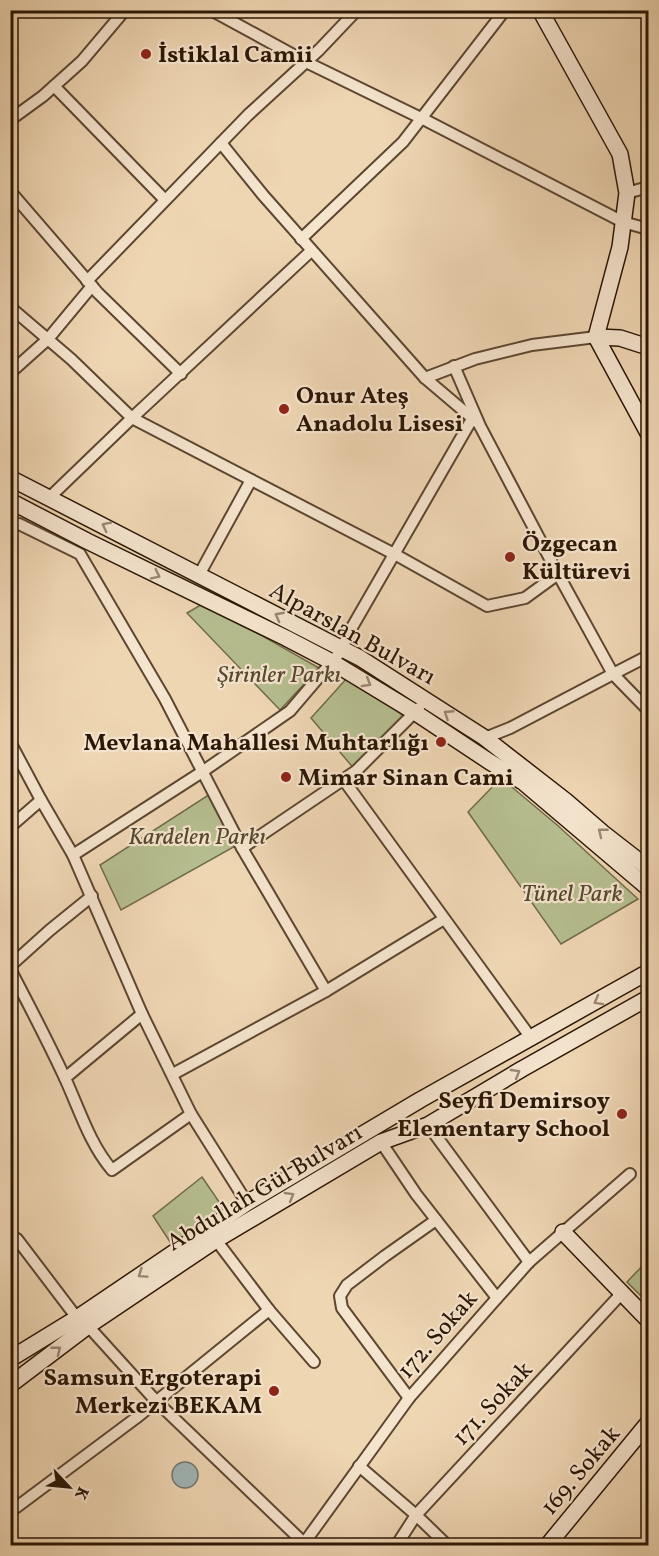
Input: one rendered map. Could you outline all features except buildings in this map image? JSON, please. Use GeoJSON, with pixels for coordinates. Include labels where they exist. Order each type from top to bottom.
{"type":"FeatureCollection","features":[{"type":"Feature","properties":{"kind":"main road"},"geometry":{"type":"LineString","coordinates":[[540,10],[620,154],[627,193],[620,247],[596,337],[648,433]]}},
{"type":"Feature","properties":{"kind":"main road"},"geometry":{"type":"LineString","coordinates":[[596,337],[620,338],[648,347]]}},
{"type":"Feature","properties":{"kind":"main road","name":"Alparslan Bulvarı"},"geometry":{"type":"LineString","coordinates":[[10,477],[360,658],[485,738],[603,833],[647,863]]}},
{"type":"Feature","properties":{"kind":"main road","name":"Alparslan Bulvarı"},"geometry":{"type":"LineString","coordinates":[[10,501],[31,512],[83,548],[286,638],[332,662],[416,712],[523,782],[648,888]]}},
{"type":"Feature","properties":{"kind":"main road","name":"Abdullah Gül Bulvarı"},"geometry":{"type":"LineString","coordinates":[[10,1385],[82,1322],[247,1203],[420,1100],[648,972]]}},
{"type":"Feature","properties":{"kind":"main road","name":"Abdullah Gül Bulvarı"},"geometry":{"type":"LineString","coordinates":[[10,1359],[82,1322],[381,1142],[428,1125],[648,998]]}},
{"type":"Feature","properties":{"kind":"main road"},"geometry":{"type":"LineString","coordinates":[[563,1232],[648,1320]]}},
{"type":"Feature","properties":{"kind":"main road","name":"169. Sokak"},"geometry":{"type":"LineString","coordinates":[[547,1545],[648,1423]]}},
{"type":"Feature","properties":{"kind":"street"},"geometry":{"type":"LineString","coordinates":[[10,120],[43,96],[82,61],[125,10]]}},
{"type":"Feature","properties":{"kind":"street"},"geometry":{"type":"LineString","coordinates":[[211,10],[306,62],[623,222],[648,229]]}},
{"type":"Feature","properties":{"kind":"street"},"geometry":{"type":"LineString","coordinates":[[10,373],[48,339],[89,284],[165,201],[248,115],[306,62],[357,10]]}},
{"type":"Feature","properties":{"kind":"street"},"geometry":{"type":"LineString","coordinates":[[301,239],[403,142],[505,10]]}},
{"type":"Feature","properties":{"kind":"street"},"geometry":{"type":"LineString","coordinates":[[54,86],[165,201]]}},
{"type":"Feature","properties":{"kind":"street"},"geometry":{"type":"LineString","coordinates":[[221,143],[311,251],[425,378],[476,422]]}},
{"type":"Feature","properties":{"kind":"street"},"geometry":{"type":"LineString","coordinates":[[627,193],[648,187]]}},
{"type":"Feature","properties":{"kind":"street"},"geometry":{"type":"LineString","coordinates":[[10,191],[89,284],[181,374]]}},
{"type":"Feature","properties":{"kind":"street"},"geometry":{"type":"LineString","coordinates":[[50,497],[311,251]]}},
{"type":"Feature","properties":{"kind":"street"},"geometry":{"type":"LineString","coordinates":[[10,307],[71,359],[132,418],[394,554],[487,606],[525,598],[558,574]]}},
{"type":"Feature","properties":{"kind":"street"},"geometry":{"type":"LineString","coordinates":[[425,378],[454,366],[532,345],[596,337]]}},
{"type":"Feature","properties":{"kind":"street"},"geometry":{"type":"LineString","coordinates":[[454,366],[476,422],[613,674],[648,710]]}},
{"type":"Feature","properties":{"kind":"street"},"geometry":{"type":"LineString","coordinates":[[73,855],[202,772],[290,711],[342,650],[347,636],[394,554],[476,422]]}},
{"type":"Feature","properties":{"kind":"street"},"geometry":{"type":"LineString","coordinates":[[199,575],[251,480]]}},
{"type":"Feature","properties":{"kind":"street"},"geometry":{"type":"LineString","coordinates":[[15,526],[31,512]]}},
{"type":"Feature","properties":{"kind":"street"},"geometry":{"type":"LineString","coordinates":[[15,526],[83,548],[242,848],[326,991]]}},
{"type":"Feature","properties":{"kind":"street"},"geometry":{"type":"LineString","coordinates":[[485,738],[510,728],[648,656]]}},
{"type":"Feature","properties":{"kind":"street"},"geometry":{"type":"LineString","coordinates":[[242,848],[356,771],[416,712],[426,699]]}},
{"type":"Feature","properties":{"kind":"street"},"geometry":{"type":"LineString","coordinates":[[10,742],[73,855],[142,1014],[191,1114],[247,1203]]}},
{"type":"Feature","properties":{"kind":"street"},"geometry":{"type":"LineString","coordinates":[[344,779],[531,1038]]}},
{"type":"Feature","properties":{"kind":"street"},"geometry":{"type":"LineString","coordinates":[[10,827],[41,800]]}},
{"type":"Feature","properties":{"kind":"street"},"geometry":{"type":"LineString","coordinates":[[92,896],[50,930],[10,968],[65,1078],[102,1159],[112,1170],[191,1114]]}},
{"type":"Feature","properties":{"kind":"street"},"geometry":{"type":"LineString","coordinates":[[173,1074],[326,991],[444,919]]}},
{"type":"Feature","properties":{"kind":"street"},"geometry":{"type":"LineString","coordinates":[[65,1078],[142,1014]]}},
{"type":"Feature","properties":{"kind":"street"},"geometry":{"type":"LineString","coordinates":[[428,1125],[529,1262]]}},
{"type":"Feature","properties":{"kind":"street"},"geometry":{"type":"LineString","coordinates":[[381,1142],[435,1220],[497,1298]]}},
{"type":"Feature","properties":{"kind":"street","name":"172. Sokak"},"geometry":{"type":"LineString","coordinates":[[303,1544],[409,1398],[497,1298],[529,1262],[630,1174]]}},
{"type":"Feature","properties":{"kind":"street"},"geometry":{"type":"LineString","coordinates":[[409,1398],[342,1308],[340,1296],[347,1285],[435,1220]]}},
{"type":"Feature","properties":{"kind":"street"},"geometry":{"type":"LineString","coordinates":[[10,1227],[14,1238],[82,1322],[156,1401],[303,1544]]}},
{"type":"Feature","properties":{"kind":"street"},"geometry":{"type":"LineString","coordinates":[[216,1240],[269,1310],[314,1362]]}},
{"type":"Feature","properties":{"kind":"street","name":"171. Sokak"},"geometry":{"type":"LineString","coordinates":[[396,1545],[417,1515],[622,1293]]}},
{"type":"Feature","properties":{"kind":"street"},"geometry":{"type":"LineString","coordinates":[[10,1512],[136,1418],[269,1310]]}},
{"type":"Feature","properties":{"kind":"street"},"geometry":{"type":"LineString","coordinates":[[359,1466],[417,1515],[448,1545]]}},
{"type":"Feature","properties":{"kind":"green space","name":"Şirinler Parkı"},"geometry":{"type":"Polygon","coordinates":[[[204,603],[319,668],[280,710],[187,613],[204,603]]]}},
{"type":"Feature","properties":{"kind":"green space"},"geometry":{"type":"Polygon","coordinates":[[[348,677],[408,719],[356,771],[311,718],[348,677]]]}},
{"type":"Feature","properties":{"kind":"green space","name":"Tünel Park"},"geometry":{"type":"Polygon","coordinates":[[[501,778],[556,824],[638,899],[561,944],[468,812],[501,778]]]}},
{"type":"Feature","properties":{"kind":"green space","name":"Kardelen Parkı"},"geometry":{"type":"Polygon","coordinates":[[[210,794],[239,844],[121,910],[100,865],[210,794]]]}},
{"type":"Feature","properties":{"kind":"green space"},"geometry":{"type":"Polygon","coordinates":[[[202,1177],[226,1212],[174,1248],[153,1216],[202,1177]]]}},
{"type":"Feature","properties":{"kind":"green space"},"geometry":{"type":"Polygon","coordinates":[[[648,1260],[648,1303],[627,1282],[648,1260]]]}},
{"type":"Feature","properties":{"kind":"shaded area"},"geometry":{"type":"Polygon","coordinates":[[[185,1462],[194,1466],[198,1475],[194,1484],[185,1488],[176,1484],[172,1475],[176,1466],[185,1462]]]}},
{"type":"Feature","properties":{"kind":"place","name":"İstiklal Camii"},"geometry":{"type":"Point","coordinates":[146,54]}},
{"type":"Feature","properties":{"kind":"place","name":"Onur Ateş Anadolu Lisesi"},"geometry":{"type":"Point","coordinates":[284,409]}},
{"type":"Feature","properties":{"kind":"place","name":"Özgecan Kültürevi"},"geometry":{"type":"Point","coordinates":[510,557]}},
{"type":"Feature","properties":{"kind":"place","name":"Mevlana Mahallesi Muhtarlığı"},"geometry":{"type":"Point","coordinates":[441,742]}},
{"type":"Feature","properties":{"kind":"place","name":"Mimar Sinan Cami"},"geometry":{"type":"Point","coordinates":[286,777]}},
{"type":"Feature","properties":{"kind":"place","name":"Seyfi Demirsoy Elementary School"},"geometry":{"type":"Point","coordinates":[622,1114]}},
{"type":"Feature","properties":{"kind":"place","name":"Samsun Ergoterapi Merkezi BEKAM"},"geometry":{"type":"Point","coordinates":[274,1391]}}]}
